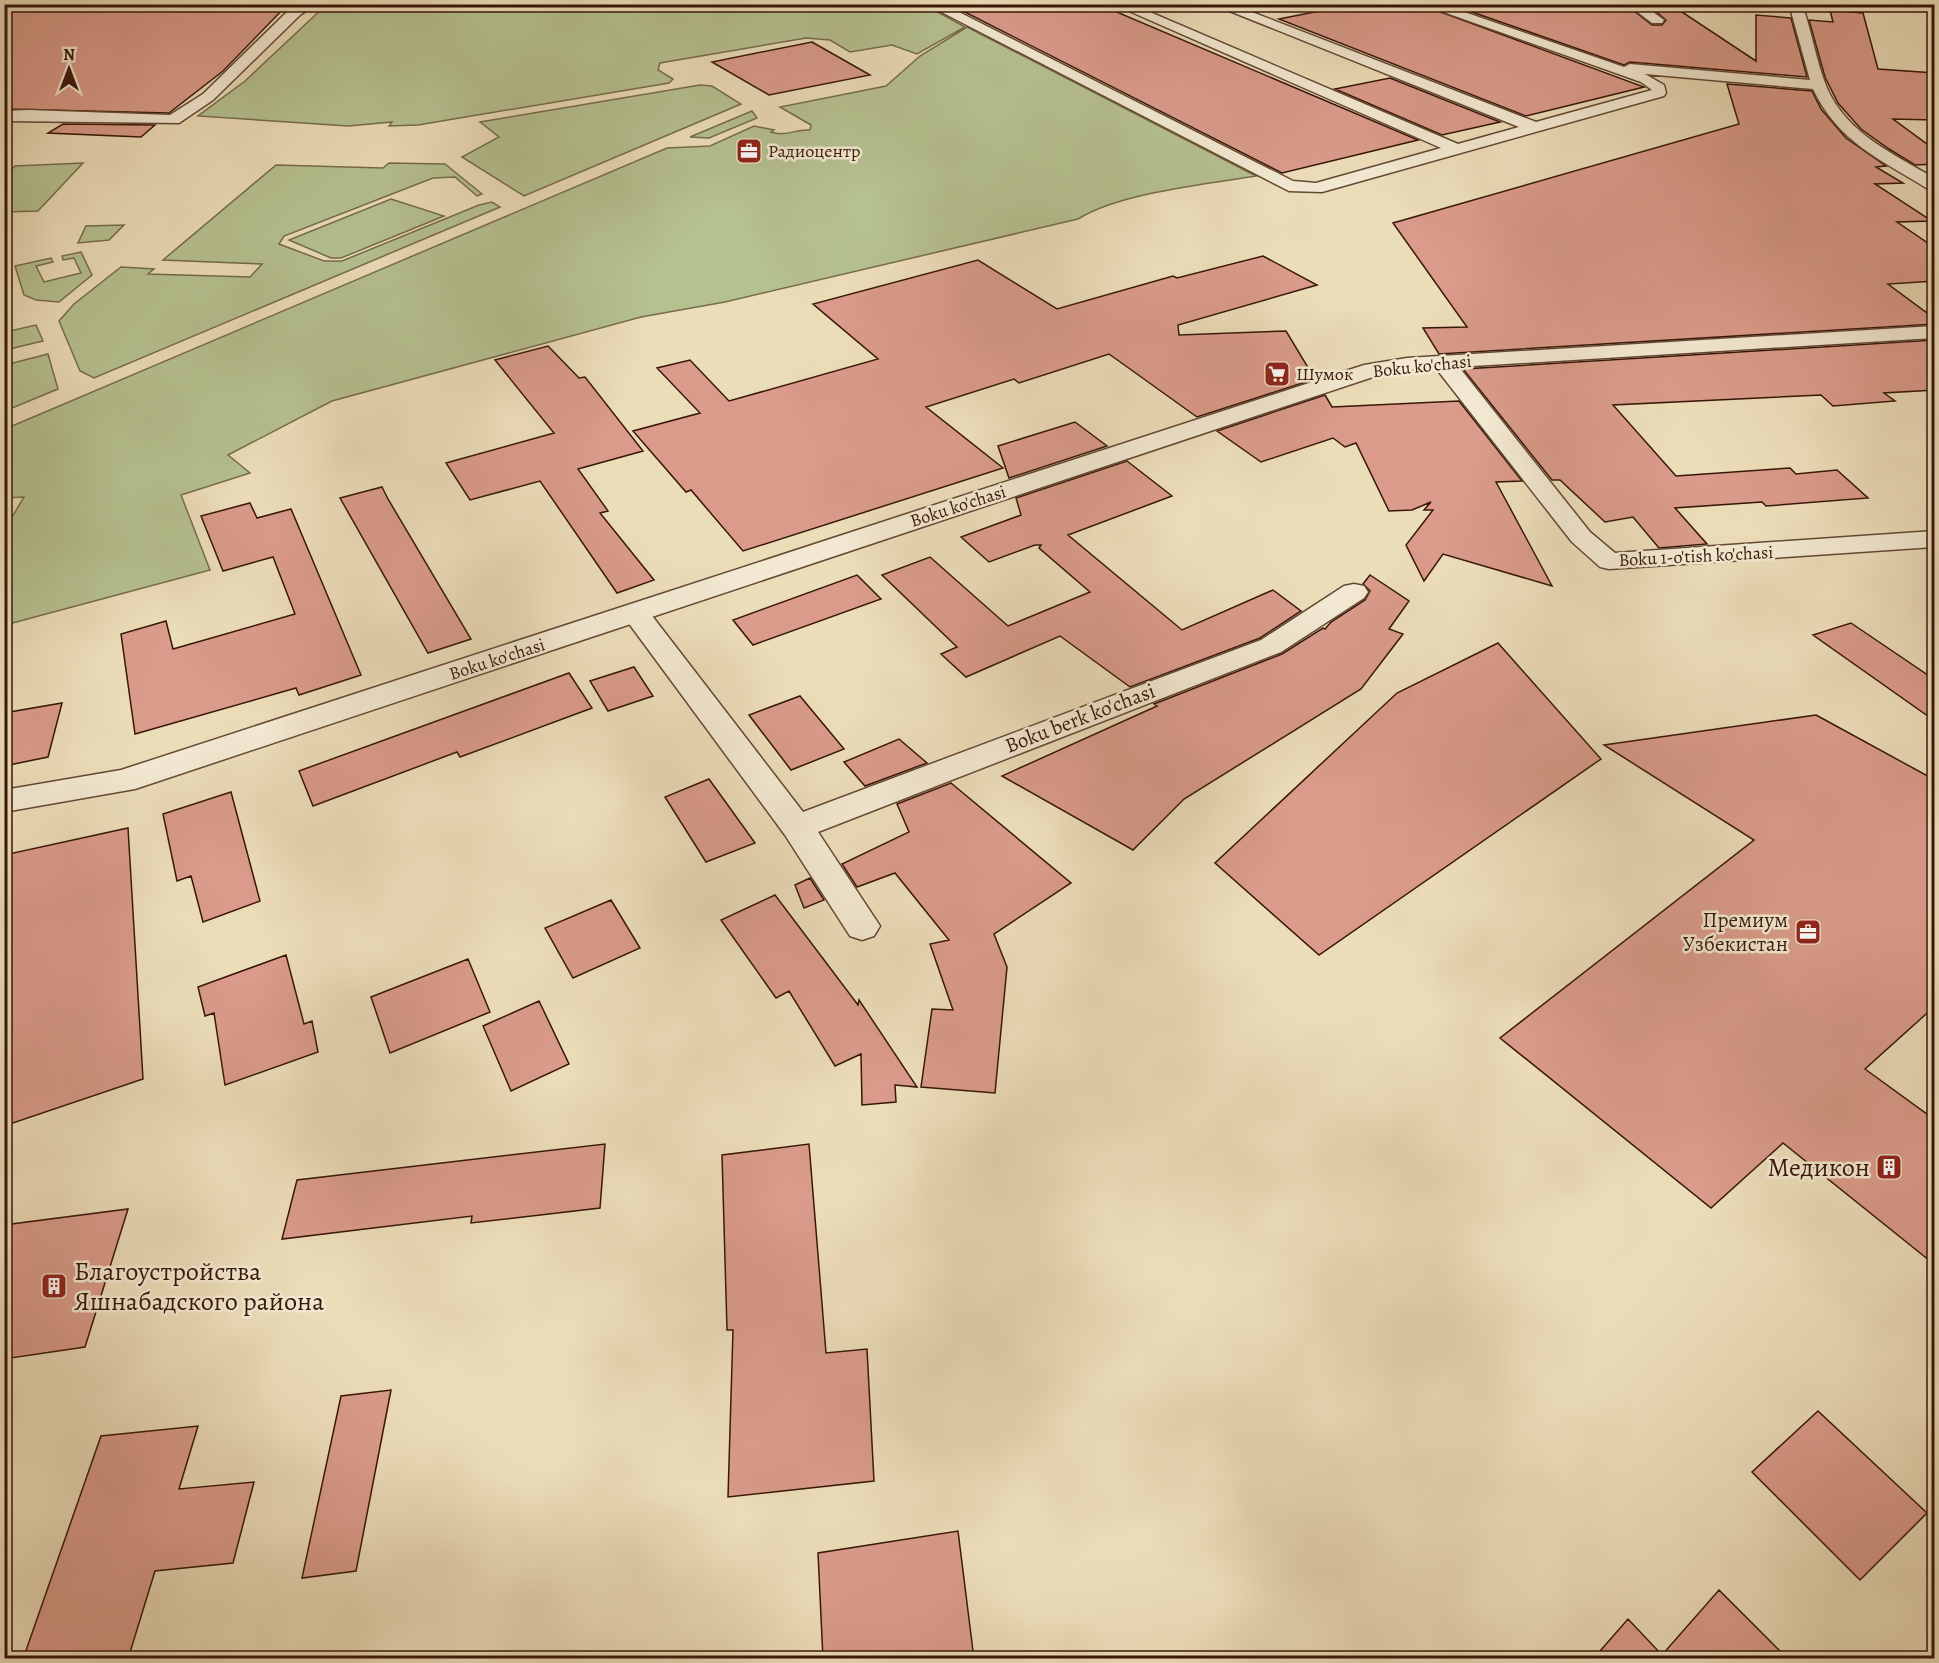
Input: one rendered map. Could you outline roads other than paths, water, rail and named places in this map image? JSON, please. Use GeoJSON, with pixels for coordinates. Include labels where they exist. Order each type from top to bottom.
{"type":"FeatureCollection","features":[{"type":"Feature","properties":{"kind":"street"},"geometry":{"type":"LineString","coordinates":[[4,116],[173,120],[208,97],[295,12],[310,4]]}},
{"type":"Feature","properties":{"kind":"street"},"geometry":{"type":"LineString","coordinates":[[932,4],[1289,186],[1316,188],[1659,93],[1659,88],[1655,84],[1427,4]]}},
{"type":"Feature","properties":{"kind":"street"},"geometry":{"type":"LineString","coordinates":[[1119,4],[1457,149]]}},
{"type":"Feature","properties":{"kind":"street"},"geometry":{"type":"LineString","coordinates":[[1218,4],[1534,127]]}},
{"type":"Feature","properties":{"kind":"street"},"geometry":{"type":"LineString","coordinates":[[1633,4],[1656,20]]}},
{"type":"Feature","properties":{"kind":"street"},"geometry":{"type":"LineString","coordinates":[[1794,4],[1817,85],[1838,118],[1854,135],[1935,185]]}},
{"type":"Feature","properties":{"kind":"street"},"geometry":{"type":"LineString","coordinates":[[1606,66],[1817,85]]}},
{"type":"Feature","properties":{"kind":"street","name":"Boku ko'chasi"},"geometry":{"type":"LineString","coordinates":[[4,801],[124,781],[636,614],[1341,379],[1389,366],[1935,332]]}},
{"type":"Feature","properties":{"kind":"street","name":"Boku 1-o'tish ko'chasi"},"geometry":{"type":"LineString","coordinates":[[1443,362],[1581,537],[1609,561],[1935,539]]}},
{"type":"Feature","properties":{"kind":"street","name":"Boku berk ko'chasi"},"geometry":{"type":"LineString","coordinates":[[797,826],[1271,646],[1354,591]]}},
{"type":"Feature","properties":{"kind":"street"},"geometry":{"type":"LineString","coordinates":[[636,614],[797,826],[862,926]]}},
{"type":"Feature","properties":{"kind":"place","name":"Радиоцентр"},"geometry":{"type":"Point","coordinates":[749,151]}},
{"type":"Feature","properties":{"kind":"place","name":"Шумок"},"geometry":{"type":"Point","coordinates":[1277,374]}},
{"type":"Feature","properties":{"kind":"place","name":"Премиум Узбекистан"},"geometry":{"type":"Point","coordinates":[1808,932]}},
{"type":"Feature","properties":{"kind":"place","name":"Медикон"},"geometry":{"type":"Point","coordinates":[1889,1167]}},
{"type":"Feature","properties":{"kind":"place","name":"Благоустройства Яшнабадского района"},"geometry":{"type":"Point","coordinates":[54,1286]}}]}
